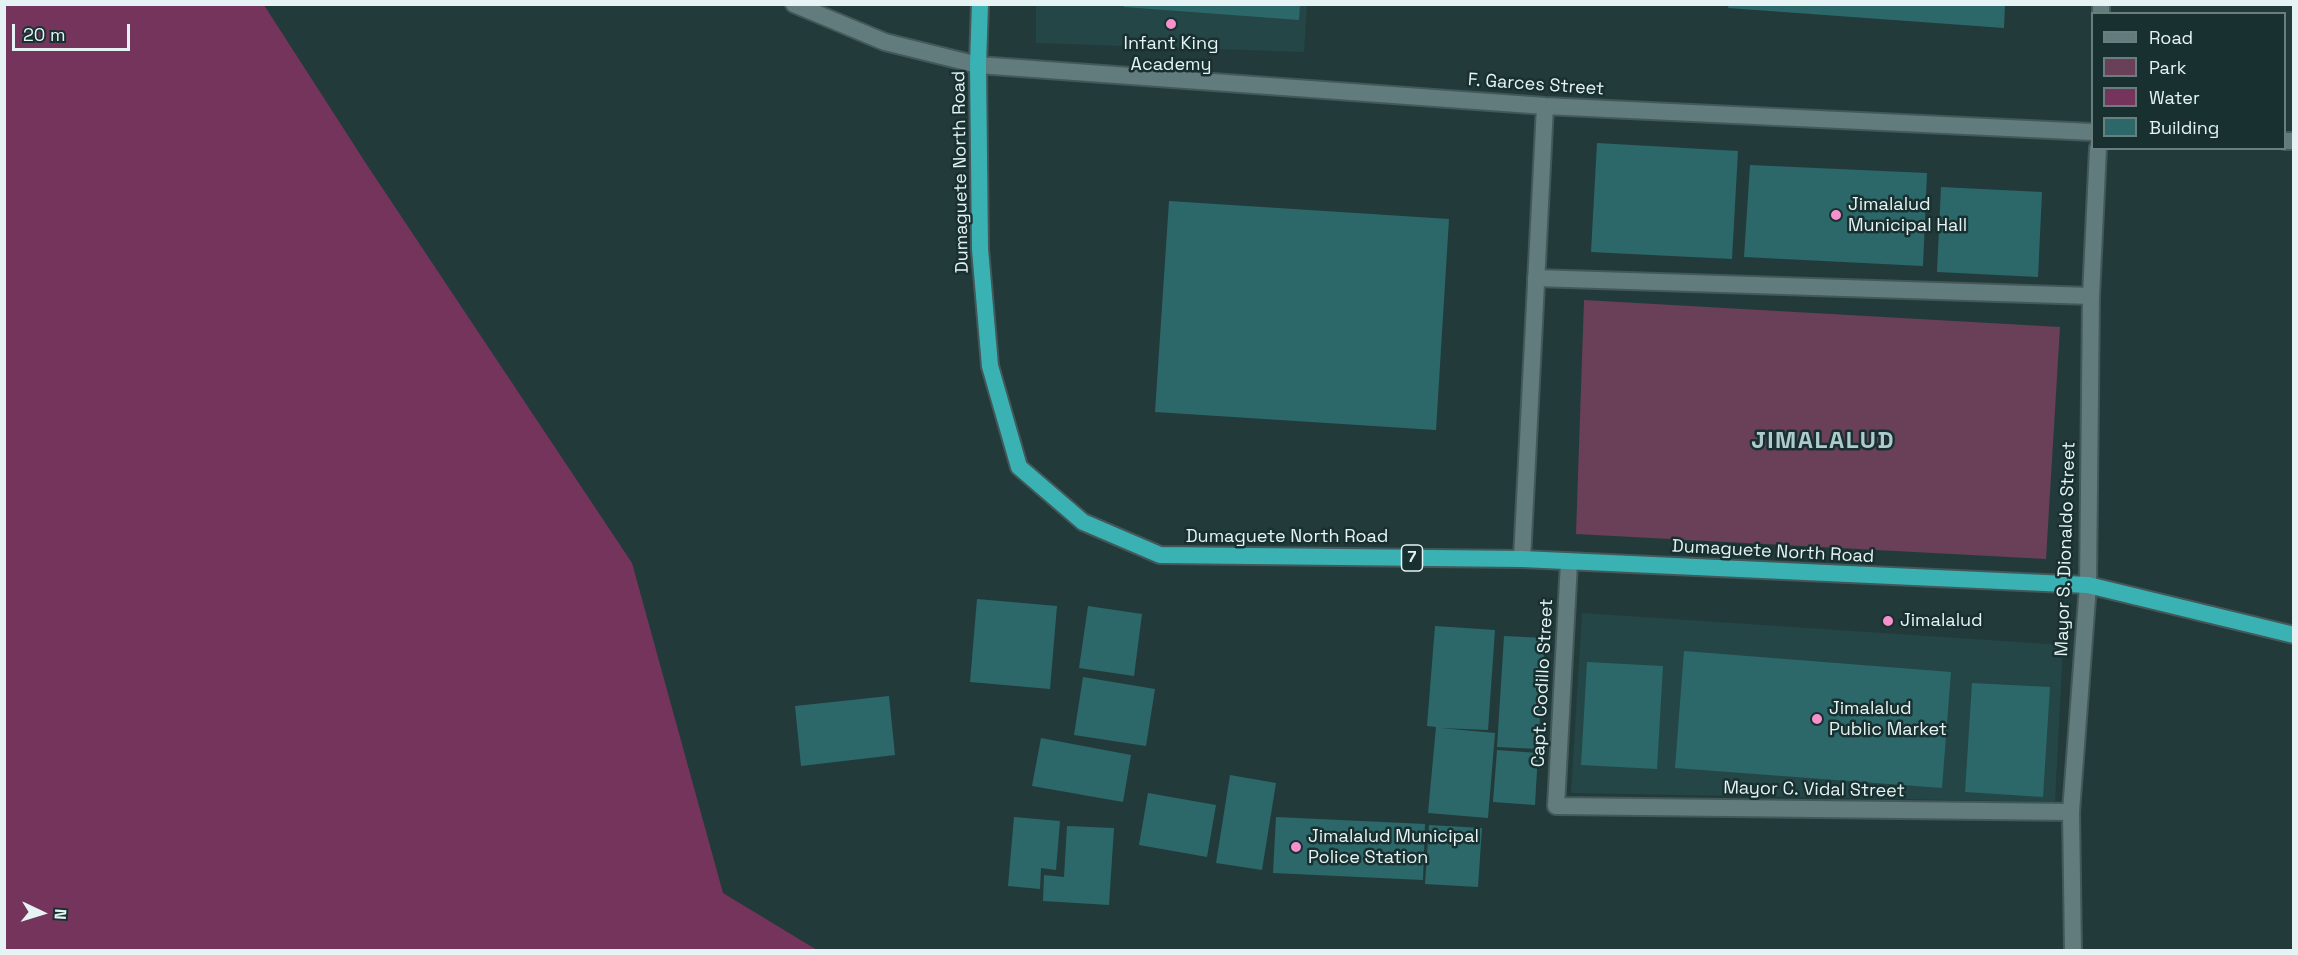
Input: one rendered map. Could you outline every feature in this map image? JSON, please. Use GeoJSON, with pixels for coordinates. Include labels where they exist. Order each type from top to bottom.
{"type":"FeatureCollection","features":[{"type":"Feature","properties":{"kind":"highway","name":"Dumaguete North Road"},"geometry":{"type":"LineString","coordinates":[[980,4],[978,65],[980,249],[990,366],[1019,467],[1083,522],[1160,555],[1522,559],[2088,585],[2294,635]]}},
{"type":"Feature","properties":{"kind":"street","name":"F. Garces Street"},"geometry":{"type":"LineString","coordinates":[[794,4],[885,42],[978,65],[1545,106],[2091,132]]}},
{"type":"Feature","properties":{"kind":"street"},"geometry":{"type":"LineString","coordinates":[[1522,559],[1545,106]]}},
{"type":"Feature","properties":{"kind":"street","name":"Mayor S. Dionaldo Street"},"geometry":{"type":"LineString","coordinates":[[2073,951],[2071,812],[2088,585],[2091,296],[2098,150]]}},
{"type":"Feature","properties":{"kind":"street"},"geometry":{"type":"LineString","coordinates":[[1536,278],[2091,296]]}},
{"type":"Feature","properties":{"kind":"street","name":"Capt. Codillo Street"},"geometry":{"type":"LineString","coordinates":[[1556,806],[1569,562]]}},
{"type":"Feature","properties":{"kind":"street","name":"Mayor C. Vidal Street"},"geometry":{"type":"LineString","coordinates":[[1556,806],[2071,812]]}},
{"type":"Feature","properties":{"kind":"shaded area","name":"Infant King Academy"},"geometry":{"type":"Polygon","coordinates":[[[1036,5],[1307,5],[1304,52],[1036,43],[1036,5]]]}},
{"type":"Feature","properties":{"kind":"shaded area","name":"Jimalalud Public Market"},"geometry":{"type":"Polygon","coordinates":[[[1582,613],[2063,645],[2055,802],[1571,793],[1582,613]]]}},
{"type":"Feature","properties":{"kind":"green space"},"geometry":{"type":"Polygon","coordinates":[[[1584,300],[2060,327],[2046,559],[1576,534],[1584,300]]]}},
{"type":"Feature","properties":{"kind":"water"},"geometry":{"type":"Polygon","coordinates":[[[5,4],[264,5],[367,165],[632,563],[723,893],[817,950],[5,950],[5,4]]]}},
{"type":"Feature","properties":{"kind":"building"},"geometry":{"type":"Polygon","coordinates":[[[1124,4],[1300,4],[1299,20],[1124,7],[1124,4]]]}},
{"type":"Feature","properties":{"kind":"building"},"geometry":{"type":"Polygon","coordinates":[[[1729,4],[2005,4],[2004,28],[1728,8],[1729,4]]]}},
{"type":"Feature","properties":{"kind":"building"},"geometry":{"type":"Polygon","coordinates":[[[1597,143],[1738,151],[1732,259],[1591,252],[1597,143]]]}},
{"type":"Feature","properties":{"kind":"building","name":"Jimalalud Municipal Hall"},"geometry":{"type":"Polygon","coordinates":[[[1750,165],[1927,173],[1923,266],[1744,257],[1750,165]]]}},
{"type":"Feature","properties":{"kind":"building"},"geometry":{"type":"Polygon","coordinates":[[[1941,187],[2042,192],[2038,277],[1937,272],[1941,187]]]}},
{"type":"Feature","properties":{"kind":"building"},"geometry":{"type":"Polygon","coordinates":[[[1169,201],[1449,219],[1436,430],[1155,412],[1169,201]]]}},
{"type":"Feature","properties":{"kind":"building"},"geometry":{"type":"Polygon","coordinates":[[[977,599],[1057,606],[1050,689],[970,682],[977,599]]]}},
{"type":"Feature","properties":{"kind":"building"},"geometry":{"type":"Polygon","coordinates":[[[1088,606],[1142,614],[1134,676],[1079,668],[1088,606]]]}},
{"type":"Feature","properties":{"kind":"building"},"geometry":{"type":"Polygon","coordinates":[[[1435,626],[1495,630],[1488,730],[1440,728],[1495,733],[1488,818],[1428,813],[1436,727],[1427,726],[1435,626]]]}},
{"type":"Feature","properties":{"kind":"building"},"geometry":{"type":"Polygon","coordinates":[[[1504,636],[1545,638],[1538,749],[1497,747],[1504,636]]]}},
{"type":"Feature","properties":{"kind":"building"},"geometry":{"type":"Polygon","coordinates":[[[1684,651],[1951,672],[1942,788],[1675,768],[1684,651]]]}},
{"type":"Feature","properties":{"kind":"building"},"geometry":{"type":"Polygon","coordinates":[[[1587,662],[1663,666],[1657,769],[1581,765],[1587,662]]]}},
{"type":"Feature","properties":{"kind":"building"},"geometry":{"type":"Polygon","coordinates":[[[1083,677],[1155,689],[1146,746],[1074,735],[1083,677]]]}},
{"type":"Feature","properties":{"kind":"building"},"geometry":{"type":"Polygon","coordinates":[[[1972,683],[2050,687],[2043,797],[1965,792],[1972,683]]]}},
{"type":"Feature","properties":{"kind":"building"},"geometry":{"type":"Polygon","coordinates":[[[889,696],[895,755],[801,766],[795,706],[889,696]]]}},
{"type":"Feature","properties":{"kind":"building"},"geometry":{"type":"Polygon","coordinates":[[[1041,738],[1131,755],[1123,802],[1032,786],[1041,738]]]}},
{"type":"Feature","properties":{"kind":"building"},"geometry":{"type":"Polygon","coordinates":[[[1497,750],[1538,753],[1535,805],[1493,802],[1497,750]]]}},
{"type":"Feature","properties":{"kind":"building"},"geometry":{"type":"Polygon","coordinates":[[[1230,775],[1276,783],[1262,870],[1216,863],[1230,775]]]}},
{"type":"Feature","properties":{"kind":"building"},"geometry":{"type":"Polygon","coordinates":[[[1148,793],[1216,805],[1207,857],[1139,845],[1148,793]]]}},
{"type":"Feature","properties":{"kind":"building"},"geometry":{"type":"Polygon","coordinates":[[[1014,817],[1060,821],[1056,870],[1041,868],[1040,889],[1008,886],[1014,817]]]}},
{"type":"Feature","properties":{"kind":"building"},"geometry":{"type":"Polygon","coordinates":[[[1276,817],[1425,824],[1423,880],[1273,873],[1276,817]]]}},
{"type":"Feature","properties":{"kind":"building"},"geometry":{"type":"Polygon","coordinates":[[[1429,825],[1482,828],[1478,887],[1425,884],[1429,825]]]}},
{"type":"Feature","properties":{"kind":"building"},"geometry":{"type":"Polygon","coordinates":[[[1067,826],[1114,828],[1109,905],[1043,901],[1044,875],[1064,877],[1067,826]]]}},
{"type":"Feature","properties":{"kind":"place","name":"Infant King Academy"},"geometry":{"type":"Point","coordinates":[1171,24]}},
{"type":"Feature","properties":{"kind":"place","name":"Jimalalud Municipal Hall"},"geometry":{"type":"Point","coordinates":[1836,215]}},
{"type":"Feature","properties":{"kind":"place","name":"Jimalalud"},"geometry":{"type":"Point","coordinates":[1888,621]}},
{"type":"Feature","properties":{"kind":"place","name":"Jimalalud Public Market"},"geometry":{"type":"Point","coordinates":[1817,719]}},
{"type":"Feature","properties":{"kind":"place","name":"Jimalalud Municipal Police Station"},"geometry":{"type":"Point","coordinates":[1296,847]}},
{"type":"Feature","properties":{"kind":"district","name":"JIMALALUD"},"geometry":{"type":"Point","coordinates":[1823,441]}}]}
